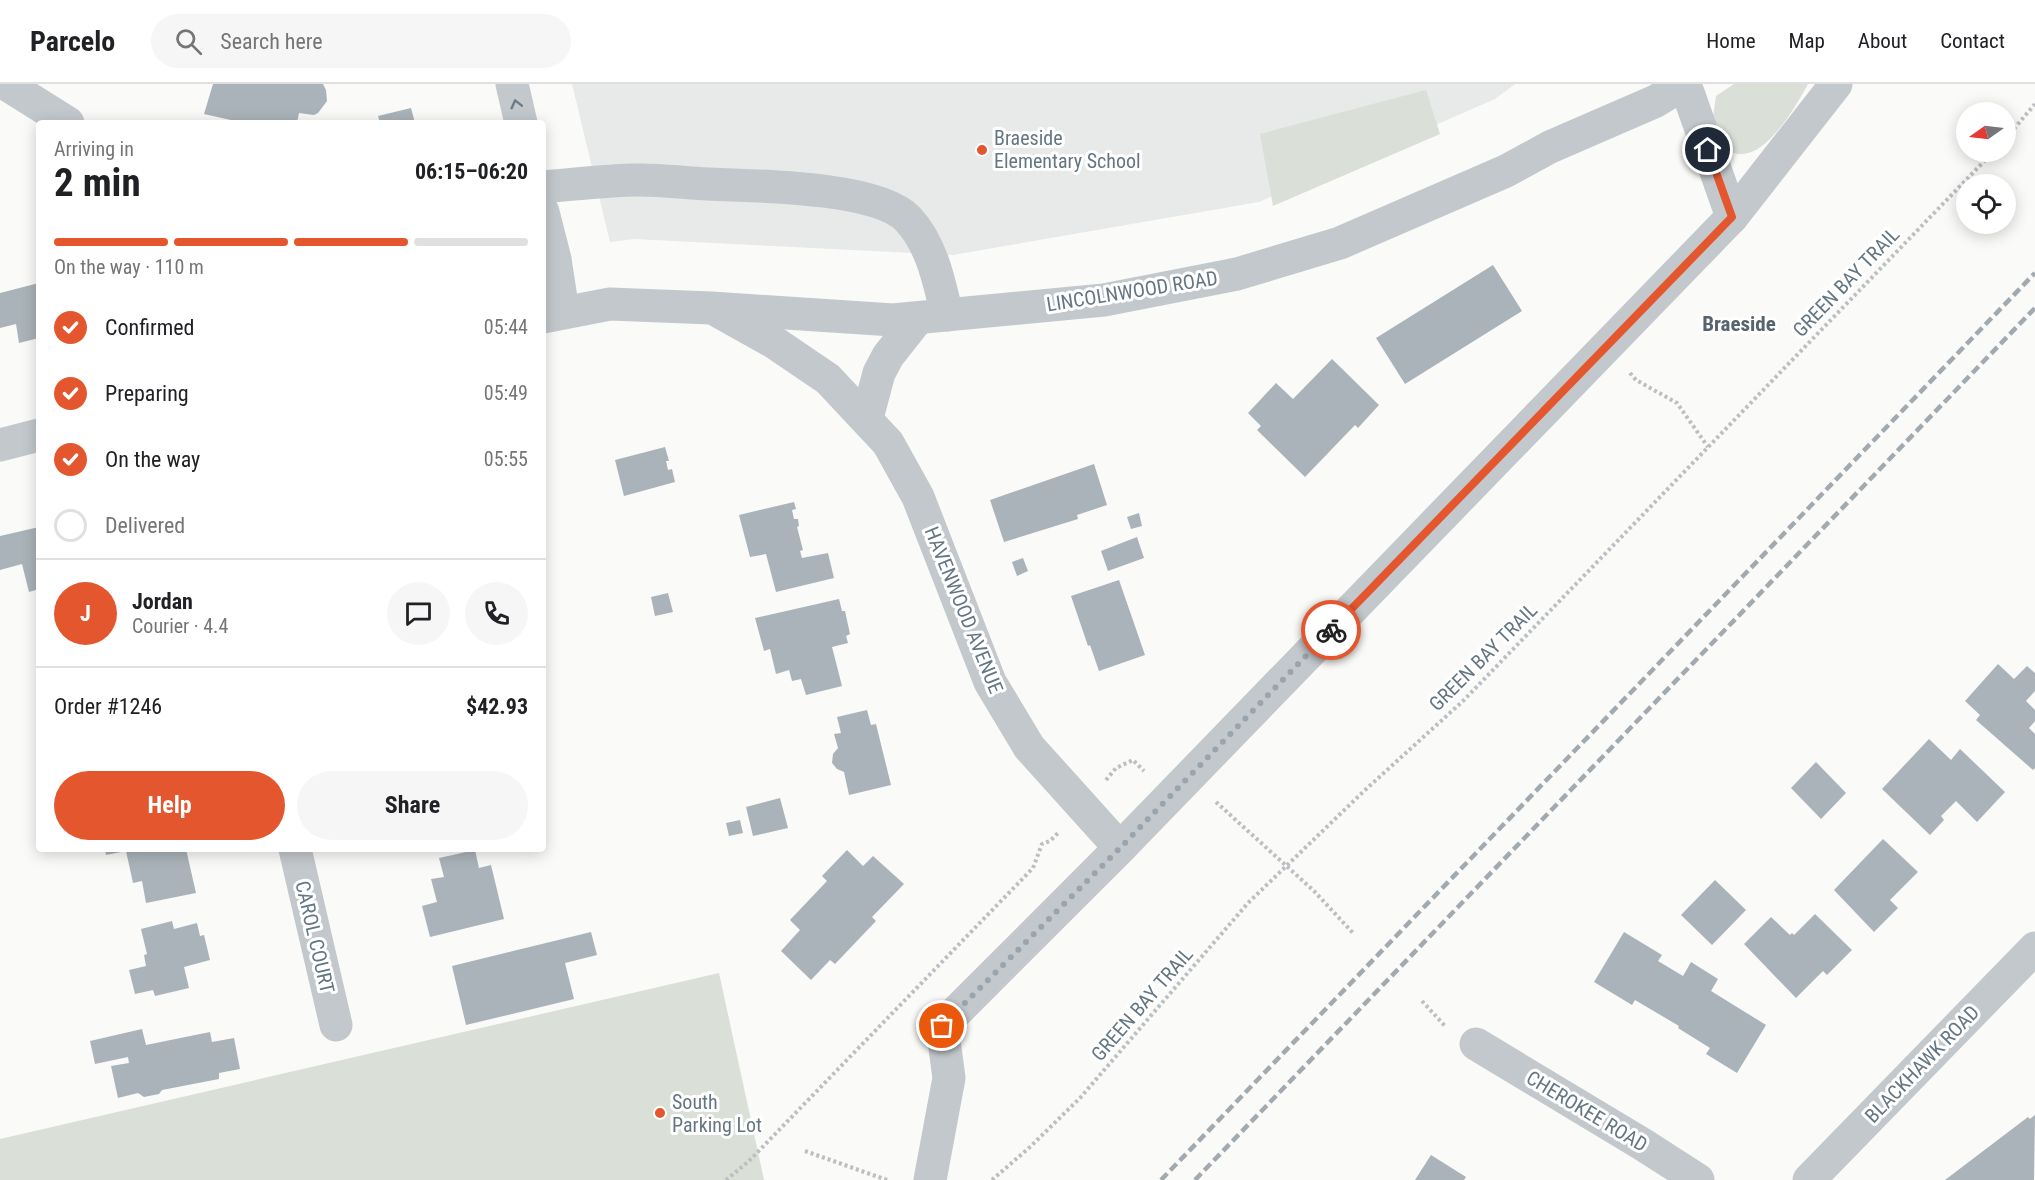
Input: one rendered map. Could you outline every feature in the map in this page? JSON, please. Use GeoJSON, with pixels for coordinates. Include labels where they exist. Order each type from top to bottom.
{"type":"FeatureCollection","features":[{"type":"Feature","properties":{"kind":"street"},"geometry":{"type":"LineString","coordinates":[[6,84],[63,120]]}},
{"type":"Feature","properties":{"kind":"street"},"geometry":{"type":"LineString","coordinates":[[512,84],[520,120]]}},
{"type":"Feature","properties":{"kind":"street","name":"LINCOLNWOOD ROAD"},"geometry":{"type":"LineString","coordinates":[[553,314],[609,304],[893,320],[1104,300],[1238,273],[1340,243],[1506,171],[1550,147],[1656,101],[1684,84],[1732,217]]}},
{"type":"Feature","properties":{"kind":"street"},"geometry":{"type":"LineString","coordinates":[[930,1180],[949,1078],[942,1026],[1120,848],[1732,217],[1836,84]]}},
{"type":"Feature","properties":{"kind":"street"},"geometry":{"type":"LineString","coordinates":[[546,187],[636,180],[804,188],[866,199],[889,206],[907,218],[926,246],[934,263],[933,316],[888,356],[879,373],[867,418]]}},
{"type":"Feature","properties":{"kind":"street"},"geometry":{"type":"LineString","coordinates":[[546,224],[555,260],[553,314]]}},
{"type":"Feature","properties":{"kind":"street","name":"HAVENWOOD AVENUE"},"geometry":{"type":"LineString","coordinates":[[711,308],[775,343],[828,379],[888,443],[918,497],[990,682],[1029,747],[1120,848]]}},
{"type":"Feature","properties":{"kind":"street"},"geometry":{"type":"LineString","coordinates":[[0,445],[36,436]]}},
{"type":"Feature","properties":{"kind":"street","name":"CAROL COURT"},"geometry":{"type":"LineString","coordinates":[[296,852],[336,1025]]}},
{"type":"Feature","properties":{"kind":"street","name":"BLACKHAWK ROAD"},"geometry":{"type":"LineString","coordinates":[[1809,1180],[2035,948]]}},
{"type":"Feature","properties":{"kind":"street","name":"CHEROKEE ROAD"},"geometry":{"type":"LineString","coordinates":[[1476,1044],[1698,1180]]}},
{"type":"Feature","properties":{"kind":"path"},"geometry":{"type":"LineString","coordinates":[[2016,126],[2035,104]]}},
{"type":"Feature","properties":{"kind":"path","name":"GREEN BAY TRAIL"},"geometry":{"type":"LineString","coordinates":[[992,1180],[1080,1098],[1248,903],[1364,791],[1463,701],[1983,162]]}},
{"type":"Feature","properties":{"kind":"path"},"geometry":{"type":"LineString","coordinates":[[1605,348],[1636,381],[1677,403],[1708,447]]}},
{"type":"Feature","properties":{"kind":"path"},"geometry":{"type":"LineString","coordinates":[[726,1180],[749,1161],[1025,877],[1033,868],[1042,843],[1050,841],[1116,768],[1133,760],[1179,787],[1286,866],[1314,891],[1353,933]]}},
{"type":"Feature","properties":{"kind":"path"},"geometry":{"type":"LineString","coordinates":[[805,1151],[887,1180]]}},
{"type":"Feature","properties":{"kind":"shaded area","name":"Braeside Elementary School"},"geometry":{"type":"Polygon","coordinates":[[[572,84],[1515,84],[1495,99],[1259,202],[953,255],[634,239],[610,242],[572,84]]]}},
{"type":"Feature","properties":{"kind":"shaded area"},"geometry":{"type":"Polygon","coordinates":[[[1734,84],[1808,84],[1778,130],[1757,150],[1745,154],[1732,152],[1722,146],[1713,117],[1716,96],[1734,84]]]}},
{"type":"Feature","properties":{"kind":"shaded area"},"geometry":{"type":"Polygon","coordinates":[[[1426,90],[1440,134],[1273,206],[1260,134],[1426,90]]]}},
{"type":"Feature","properties":{"kind":"shaded area"},"geometry":{"type":"Polygon","coordinates":[[[719,973],[764,1180],[0,1180],[0,1139],[719,973]]]}},
{"type":"Feature","properties":{"kind":"building"},"geometry":{"type":"Polygon","coordinates":[[[213,84],[323,84],[326,90],[327,101],[318,113],[314,115],[299,113],[298,120],[231,120],[204,114],[213,84]]]}},
{"type":"Feature","properties":{"kind":"building"},"geometry":{"type":"Polygon","coordinates":[[[411,108],[414,120],[379,120],[378,116],[411,108]]]}},
{"type":"Feature","properties":{"kind":"building"},"geometry":{"type":"Polygon","coordinates":[[[1493,265],[1522,311],[1405,384],[1376,338],[1493,265]]]}},
{"type":"Feature","properties":{"kind":"building"},"geometry":{"type":"Polygon","coordinates":[[[36,284],[36,339],[19,343],[16,324],[0,328],[0,293],[36,284]]]}},
{"type":"Feature","properties":{"kind":"building"},"geometry":{"type":"Polygon","coordinates":[[[1332,359],[1379,405],[1358,428],[1355,425],[1305,477],[1257,430],[1261,426],[1248,413],[1276,383],[1293,399],[1332,359]]]}},
{"type":"Feature","properties":{"kind":"building"},"geometry":{"type":"Polygon","coordinates":[[[665,447],[669,461],[666,461],[668,470],[672,469],[675,482],[624,496],[615,460],[665,447]]]}},
{"type":"Feature","properties":{"kind":"building"},"geometry":{"type":"Polygon","coordinates":[[[1094,464],[1107,505],[1077,515],[1078,519],[1004,542],[990,500],[1094,464]]]}},
{"type":"Feature","properties":{"kind":"building"},"geometry":{"type":"Polygon","coordinates":[[[794,502],[796,509],[792,510],[794,519],[798,519],[799,526],[797,527],[803,550],[800,551],[802,558],[828,553],[834,578],[776,592],[766,554],[750,557],[739,515],[794,502]]]}},
{"type":"Feature","properties":{"kind":"building"},"geometry":{"type":"Polygon","coordinates":[[[1139,513],[1142,526],[1131,529],[1127,517],[1139,513]]]}},
{"type":"Feature","properties":{"kind":"building"},"geometry":{"type":"Polygon","coordinates":[[[36,528],[36,590],[29,592],[22,564],[0,570],[0,536],[36,528]]]}},
{"type":"Feature","properties":{"kind":"building"},"geometry":{"type":"Polygon","coordinates":[[[1137,537],[1144,558],[1108,571],[1101,551],[1137,537]]]}},
{"type":"Feature","properties":{"kind":"building"},"geometry":{"type":"Polygon","coordinates":[[[1023,558],[1028,571],[1017,576],[1012,562],[1023,558]]]}},
{"type":"Feature","properties":{"kind":"building"},"geometry":{"type":"Polygon","coordinates":[[[1119,580],[1145,655],[1099,671],[1071,596],[1119,580]]]}},
{"type":"Feature","properties":{"kind":"building"},"geometry":{"type":"Polygon","coordinates":[[[668,593],[673,612],[655,616],[651,597],[668,593]]]}},
{"type":"Feature","properties":{"kind":"building"},"geometry":{"type":"Polygon","coordinates":[[[839,599],[842,611],[845,611],[850,634],[846,636],[848,643],[832,647],[842,686],[806,695],[801,679],[792,681],[789,670],[776,674],[770,649],[764,651],[755,618],[839,599]]]}},
{"type":"Feature","properties":{"kind":"building"},"geometry":{"type":"Polygon","coordinates":[[[1998,664],[2014,679],[2027,666],[2035,673],[2035,691],[2026,701],[2035,710],[2035,721],[2029,728],[2035,734],[2035,768],[2033,770],[1976,720],[1980,715],[1965,701],[1998,664]]]}},
{"type":"Feature","properties":{"kind":"building"},"geometry":{"type":"Polygon","coordinates":[[[867,710],[871,725],[876,724],[891,785],[849,795],[844,772],[832,763],[833,754],[838,748],[834,734],[841,733],[837,717],[867,710]]]}},
{"type":"Feature","properties":{"kind":"building"},"geometry":{"type":"Polygon","coordinates":[[[1929,739],[1951,760],[1960,749],[2005,792],[1977,822],[1956,801],[1941,816],[1944,820],[1930,835],[1882,789],[1929,739]]]}},
{"type":"Feature","properties":{"kind":"building"},"geometry":{"type":"Polygon","coordinates":[[[1816,762],[1846,793],[1821,819],[1791,788],[1816,762]]]}},
{"type":"Feature","properties":{"kind":"building"},"geometry":{"type":"Polygon","coordinates":[[[780,798],[788,828],[753,836],[746,807],[780,798]]]}},
{"type":"Feature","properties":{"kind":"building"},"geometry":{"type":"Polygon","coordinates":[[[740,820],[743,833],[729,836],[726,823],[740,820]]]}},
{"type":"Feature","properties":{"kind":"building"},"geometry":{"type":"Polygon","coordinates":[[[1883,839],[1918,872],[1890,900],[1898,908],[1874,932],[1834,890],[1883,839]]]}},
{"type":"Feature","properties":{"kind":"building"},"geometry":{"type":"Polygon","coordinates":[[[847,850],[863,866],[873,856],[904,884],[872,917],[876,921],[835,964],[830,960],[811,980],[781,951],[800,930],[790,920],[827,881],[822,876],[847,850]]]}},
{"type":"Feature","properties":{"kind":"building"},"geometry":{"type":"Polygon","coordinates":[[[106,852],[121,852],[106,855],[106,852]]]}},
{"type":"Feature","properties":{"kind":"building"},"geometry":{"type":"Polygon","coordinates":[[[126,852],[187,852],[196,893],[146,903],[142,881],[133,883],[126,852]]]}},
{"type":"Feature","properties":{"kind":"building"},"geometry":{"type":"Polygon","coordinates":[[[475,852],[479,868],[491,865],[504,919],[430,937],[422,906],[437,902],[431,879],[444,877],[439,858],[475,852]]]}},
{"type":"Feature","properties":{"kind":"building"},"geometry":{"type":"Polygon","coordinates":[[[1715,880],[1746,910],[1712,945],[1681,915],[1715,880]]]}},
{"type":"Feature","properties":{"kind":"building"},"geometry":{"type":"Polygon","coordinates":[[[1815,914],[1852,950],[1827,975],[1823,971],[1796,998],[1744,944],[1771,917],[1790,935],[1792,933],[1794,935],[1815,914]]]}},
{"type":"Feature","properties":{"kind":"building"},"geometry":{"type":"Polygon","coordinates":[[[172,921],[174,929],[197,923],[200,936],[204,935],[210,960],[184,967],[189,988],[155,996],[153,990],[135,994],[129,970],[146,966],[144,955],[147,954],[141,929],[172,921]]]}},
{"type":"Feature","properties":{"kind":"building"},"geometry":{"type":"Polygon","coordinates":[[[591,932],[597,955],[565,963],[574,999],[466,1025],[452,966],[591,932]]]}},
{"type":"Feature","properties":{"kind":"building"},"geometry":{"type":"Polygon","coordinates":[[[1624,932],[1662,955],[1658,961],[1683,976],[1691,962],[1718,979],[1711,991],[1766,1025],[1737,1073],[1706,1054],[1710,1048],[1678,1028],[1679,1026],[1635,1000],[1632,1005],[1594,982],[1624,932]]]}},
{"type":"Feature","properties":{"kind":"building"},"geometry":{"type":"Polygon","coordinates":[[[142,1029],[146,1045],[210,1032],[212,1042],[234,1038],[240,1069],[219,1073],[219,1079],[162,1090],[159,1094],[144,1097],[138,1093],[118,1098],[111,1066],[129,1063],[128,1057],[95,1064],[90,1041],[142,1029]]]}},
{"type":"Feature","properties":{"kind":"building"},"geometry":{"type":"Polygon","coordinates":[[[2035,1115],[2034,1180],[1945,1180],[2028,1117],[2030,1119],[2035,1115]]]}},
{"type":"Feature","properties":{"kind":"building"},"geometry":{"type":"Polygon","coordinates":[[[1431,1155],[1466,1177],[1464,1180],[1415,1180],[1431,1155]]]}},
{"type":"Feature","properties":{"kind":"railway"},"geometry":{"type":"LineString","coordinates":[[1161,1180],[2035,273]]}},
{"type":"Feature","properties":{"kind":"railway"},"geometry":{"type":"LineString","coordinates":[[1195,1180],[2035,308]]}},
{"type":"Feature","properties":{"kind":"way so far"},"geometry":{"type":"LineString","coordinates":[[942,1026],[1120,848],[1331,630]]}},
{"type":"Feature","properties":{"kind":"place","name":"Braeside Elementary School"},"geometry":{"type":"Point","coordinates":[982,150]}},
{"type":"Feature","properties":{"kind":"place","name":"South Parking Lot"},"geometry":{"type":"Point","coordinates":[660,1113]}},
{"type":"Feature","properties":{"kind":"district","name":"Braeside"},"geometry":{"type":"Point","coordinates":[1739,324]}},
{"type":"Feature","properties":{"kind":"route"},"geometry":{"type":"LineString","coordinates":[[1331,630],[1732,217],[1708,150]]}}]}
